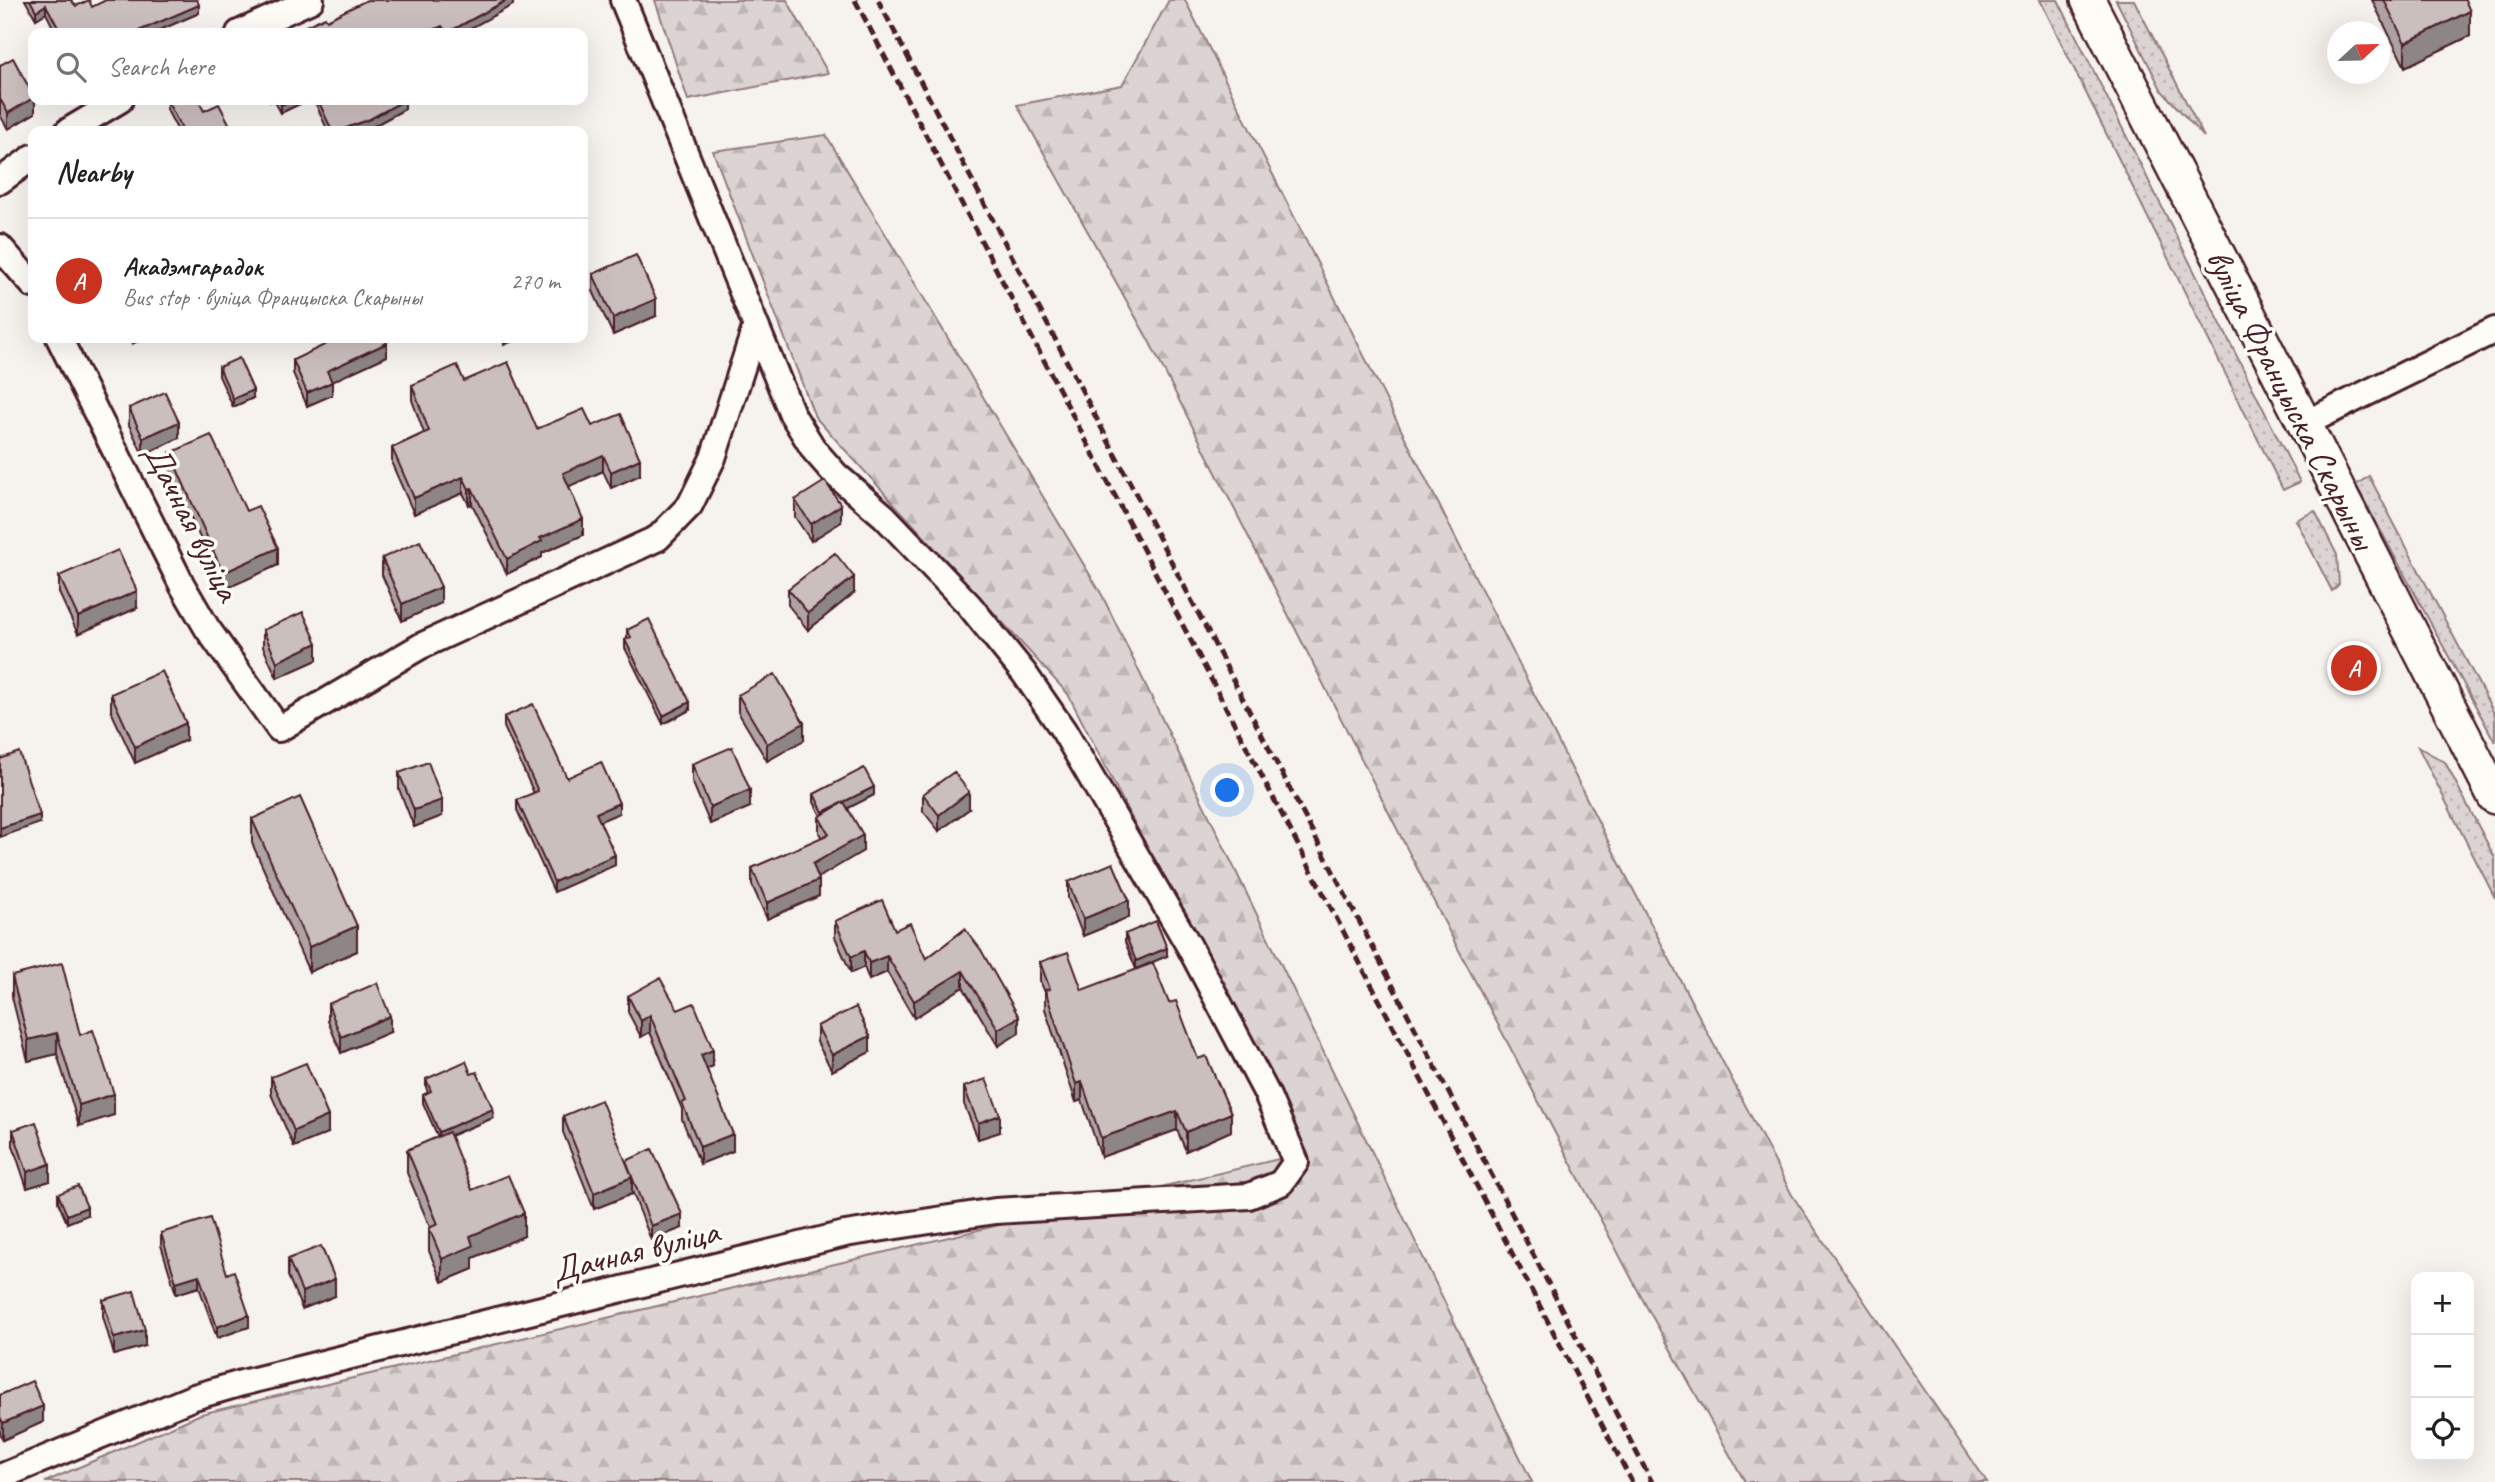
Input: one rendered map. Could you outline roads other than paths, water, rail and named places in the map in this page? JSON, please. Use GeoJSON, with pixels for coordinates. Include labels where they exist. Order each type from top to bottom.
{"type":"FeatureCollection","features":[{"type":"Feature","properties":{"kind":"main road","name":"вуліца Францыска Скарыны"},"geometry":{"type":"LineString","coordinates":[[2088,0],[2495,797]]}},
{"type":"Feature","properties":{"kind":"street"},"geometry":{"type":"LineString","coordinates":[[250,28],[311,0]]}},
{"type":"Feature","properties":{"kind":"street"},"geometry":{"type":"LineString","coordinates":[[623,0],[755,328]]}},
{"type":"Feature","properties":{"kind":"street"},"geometry":{"type":"LineString","coordinates":[[76,126],[112,105]]}},
{"type":"Feature","properties":{"kind":"street"},"geometry":{"type":"LineString","coordinates":[[0,181],[28,161]]}},
{"type":"Feature","properties":{"kind":"street"},"geometry":{"type":"LineString","coordinates":[[0,247],[28,279]]}},
{"type":"Feature","properties":{"kind":"street","name":"Дачная вуліца"},"geometry":{"type":"LineString","coordinates":[[62,343],[182,584],[207,628],[279,729],[421,646],[658,538],[690,505],[713,458],[755,328]]}},
{"type":"Feature","properties":{"kind":"street","name":"Дачная вуліца"},"geometry":{"type":"LineString","coordinates":[[0,1478],[194,1397],[242,1383],[845,1234],[995,1212],[1208,1201],[1249,1196],[1281,1183],[1296,1162],[1267,1094],[1189,946],[1063,732],[1024,673],[969,605],[814,450],[792,414],[755,328]]}},
{"type":"Feature","properties":{"kind":"street"},"geometry":{"type":"LineString","coordinates":[[2304,424],[2495,330]]}},
{"type":"Feature","properties":{"kind":"railway"},"geometry":{"type":"LineString","coordinates":[[855,0],[1632,1482]]}},
{"type":"Feature","properties":{"kind":"railway"},"geometry":{"type":"LineString","coordinates":[[878,0],[1652,1482]]}},
{"type":"Feature","properties":{"kind":"place","name":"Акадэмгарадок"},"geometry":{"type":"Point","coordinates":[2354,668]}}]}
